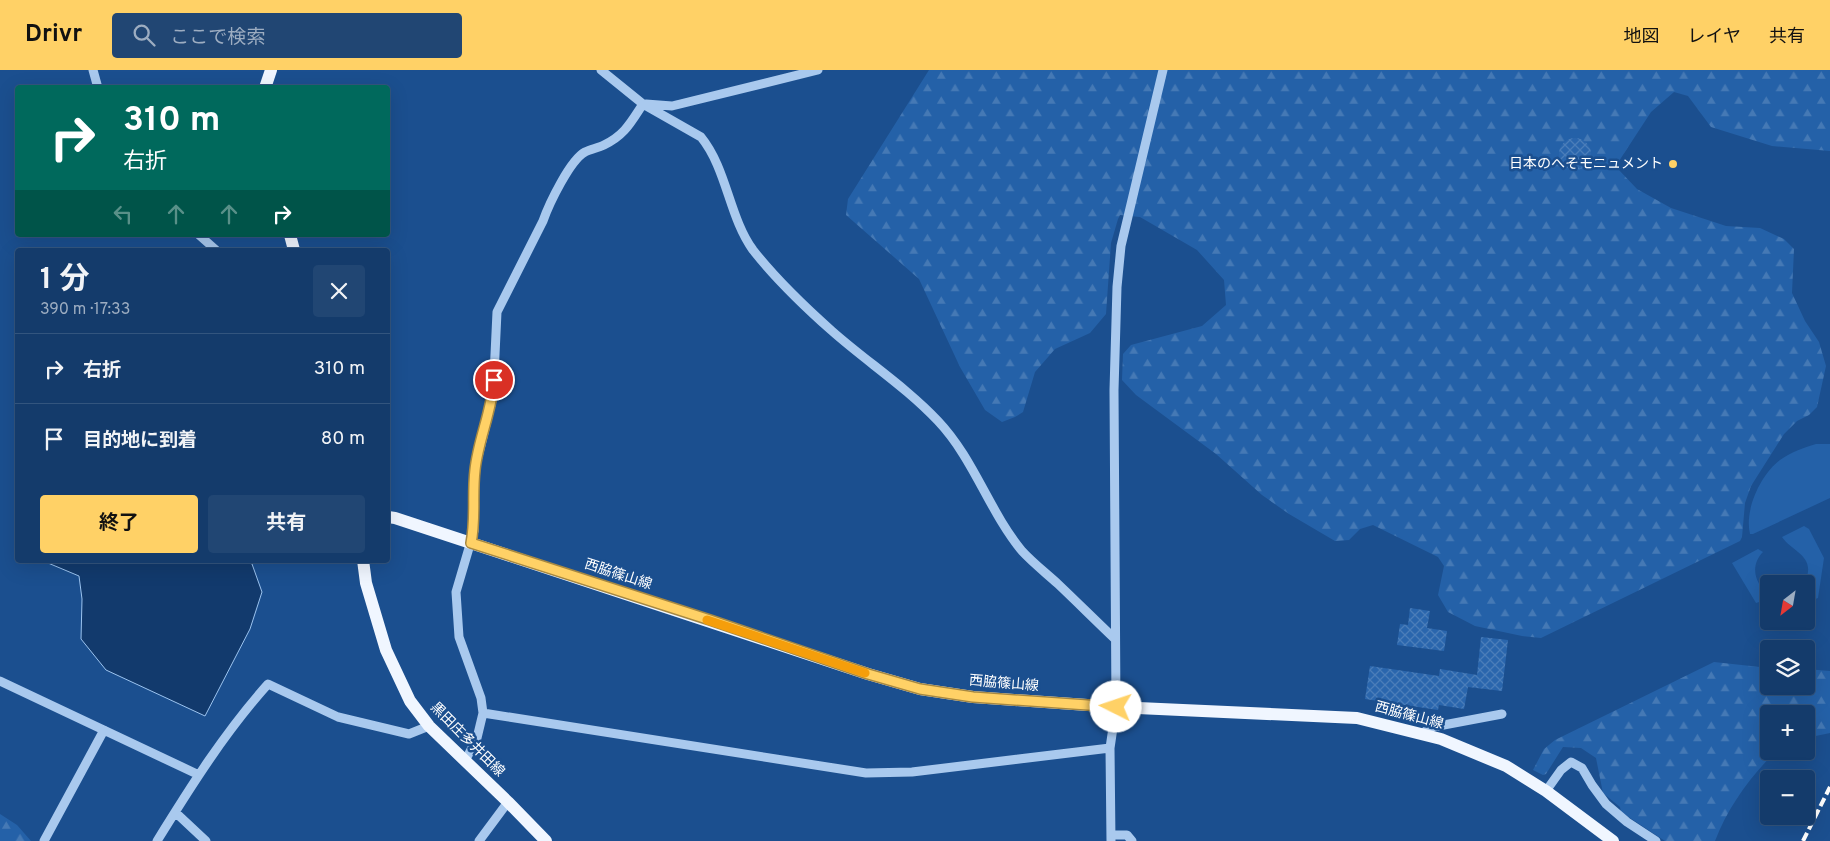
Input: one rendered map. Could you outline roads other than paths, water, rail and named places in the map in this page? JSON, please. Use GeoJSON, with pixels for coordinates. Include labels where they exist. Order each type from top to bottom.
{"type":"FeatureCollection","features":[{"type":"Feature","properties":{"kind":"main road"},"geometry":{"type":"LineString","coordinates":[[266,85],[271,70]]}},
{"type":"Feature","properties":{"kind":"main road","name":"西脇篠山線"},"geometry":{"type":"LineString","coordinates":[[390,517],[710,620],[868,674],[920,689],[973,697],[1116,707],[1358,718],[1441,739],[1506,766],[1546,791],[1613,841]]}},
{"type":"Feature","properties":{"kind":"main road","name":"黒田庄多井田線"},"geometry":{"type":"LineString","coordinates":[[363,563],[366,583],[386,650],[410,701],[429,726],[546,841]]}},
{"type":"Feature","properties":{"kind":"street"},"geometry":{"type":"LineString","coordinates":[[93,70],[97,85]]}},
{"type":"Feature","properties":{"kind":"street"},"geometry":{"type":"LineString","coordinates":[[601,70],[643,104],[701,137],[707,144],[715,161],[744,235],[752,249],[777,278],[832,331],[897,383],[938,421],[959,446],[997,513],[1022,551],[1115,640]]}},
{"type":"Feature","properties":{"kind":"street"},"geometry":{"type":"LineString","coordinates":[[643,104],[672,106],[806,71],[818,70]]}},
{"type":"Feature","properties":{"kind":"street"},"geometry":{"type":"LineString","coordinates":[[1132,841],[1127,835],[1111,838],[1110,748],[1116,707],[1114,390],[1118,270],[1121,246],[1163,70]]}},
{"type":"Feature","properties":{"kind":"street"},"geometry":{"type":"LineString","coordinates":[[464,761],[477,738],[484,713],[459,637],[456,592],[474,531],[475,469],[492,397],[497,312],[543,221],[549,205],[567,173],[584,152],[604,145],[626,131],[643,104]]}},
{"type":"Feature","properties":{"kind":"street"},"geometry":{"type":"LineString","coordinates":[[201,237],[214,248]]}},
{"type":"Feature","properties":{"kind":"street"},"geometry":{"type":"LineString","coordinates":[[0,681],[199,775]]}},
{"type":"Feature","properties":{"kind":"street"},"geometry":{"type":"LineString","coordinates":[[157,841],[199,775],[246,708],[268,684],[338,717],[409,734],[429,726]]}},
{"type":"Feature","properties":{"kind":"street"},"geometry":{"type":"LineString","coordinates":[[484,713],[866,773],[912,772],[1110,748]]}},
{"type":"Feature","properties":{"kind":"street"},"geometry":{"type":"LineString","coordinates":[[1421,734],[1433,727],[1502,714]]}},
{"type":"Feature","properties":{"kind":"street"},"geometry":{"type":"LineString","coordinates":[[44,841],[104,730]]}},
{"type":"Feature","properties":{"kind":"street"},"geometry":{"type":"LineString","coordinates":[[1546,791],[1562,770],[1571,762],[1582,768],[1606,804],[1627,822],[1656,841]]}},
{"type":"Feature","properties":{"kind":"street"},"geometry":{"type":"LineString","coordinates":[[479,841],[508,802]]}},
{"type":"Feature","properties":{"kind":"street"},"geometry":{"type":"LineString","coordinates":[[176,812],[206,841]]}},
{"type":"Feature","properties":{"kind":"railway"},"geometry":{"type":"LineString","coordinates":[[1803,841],[1830,787]]}},
{"type":"Feature","properties":{"kind":"place","name":"日本のへそモニュメント"},"geometry":{"type":"Point","coordinates":[1673,164]}}]}
